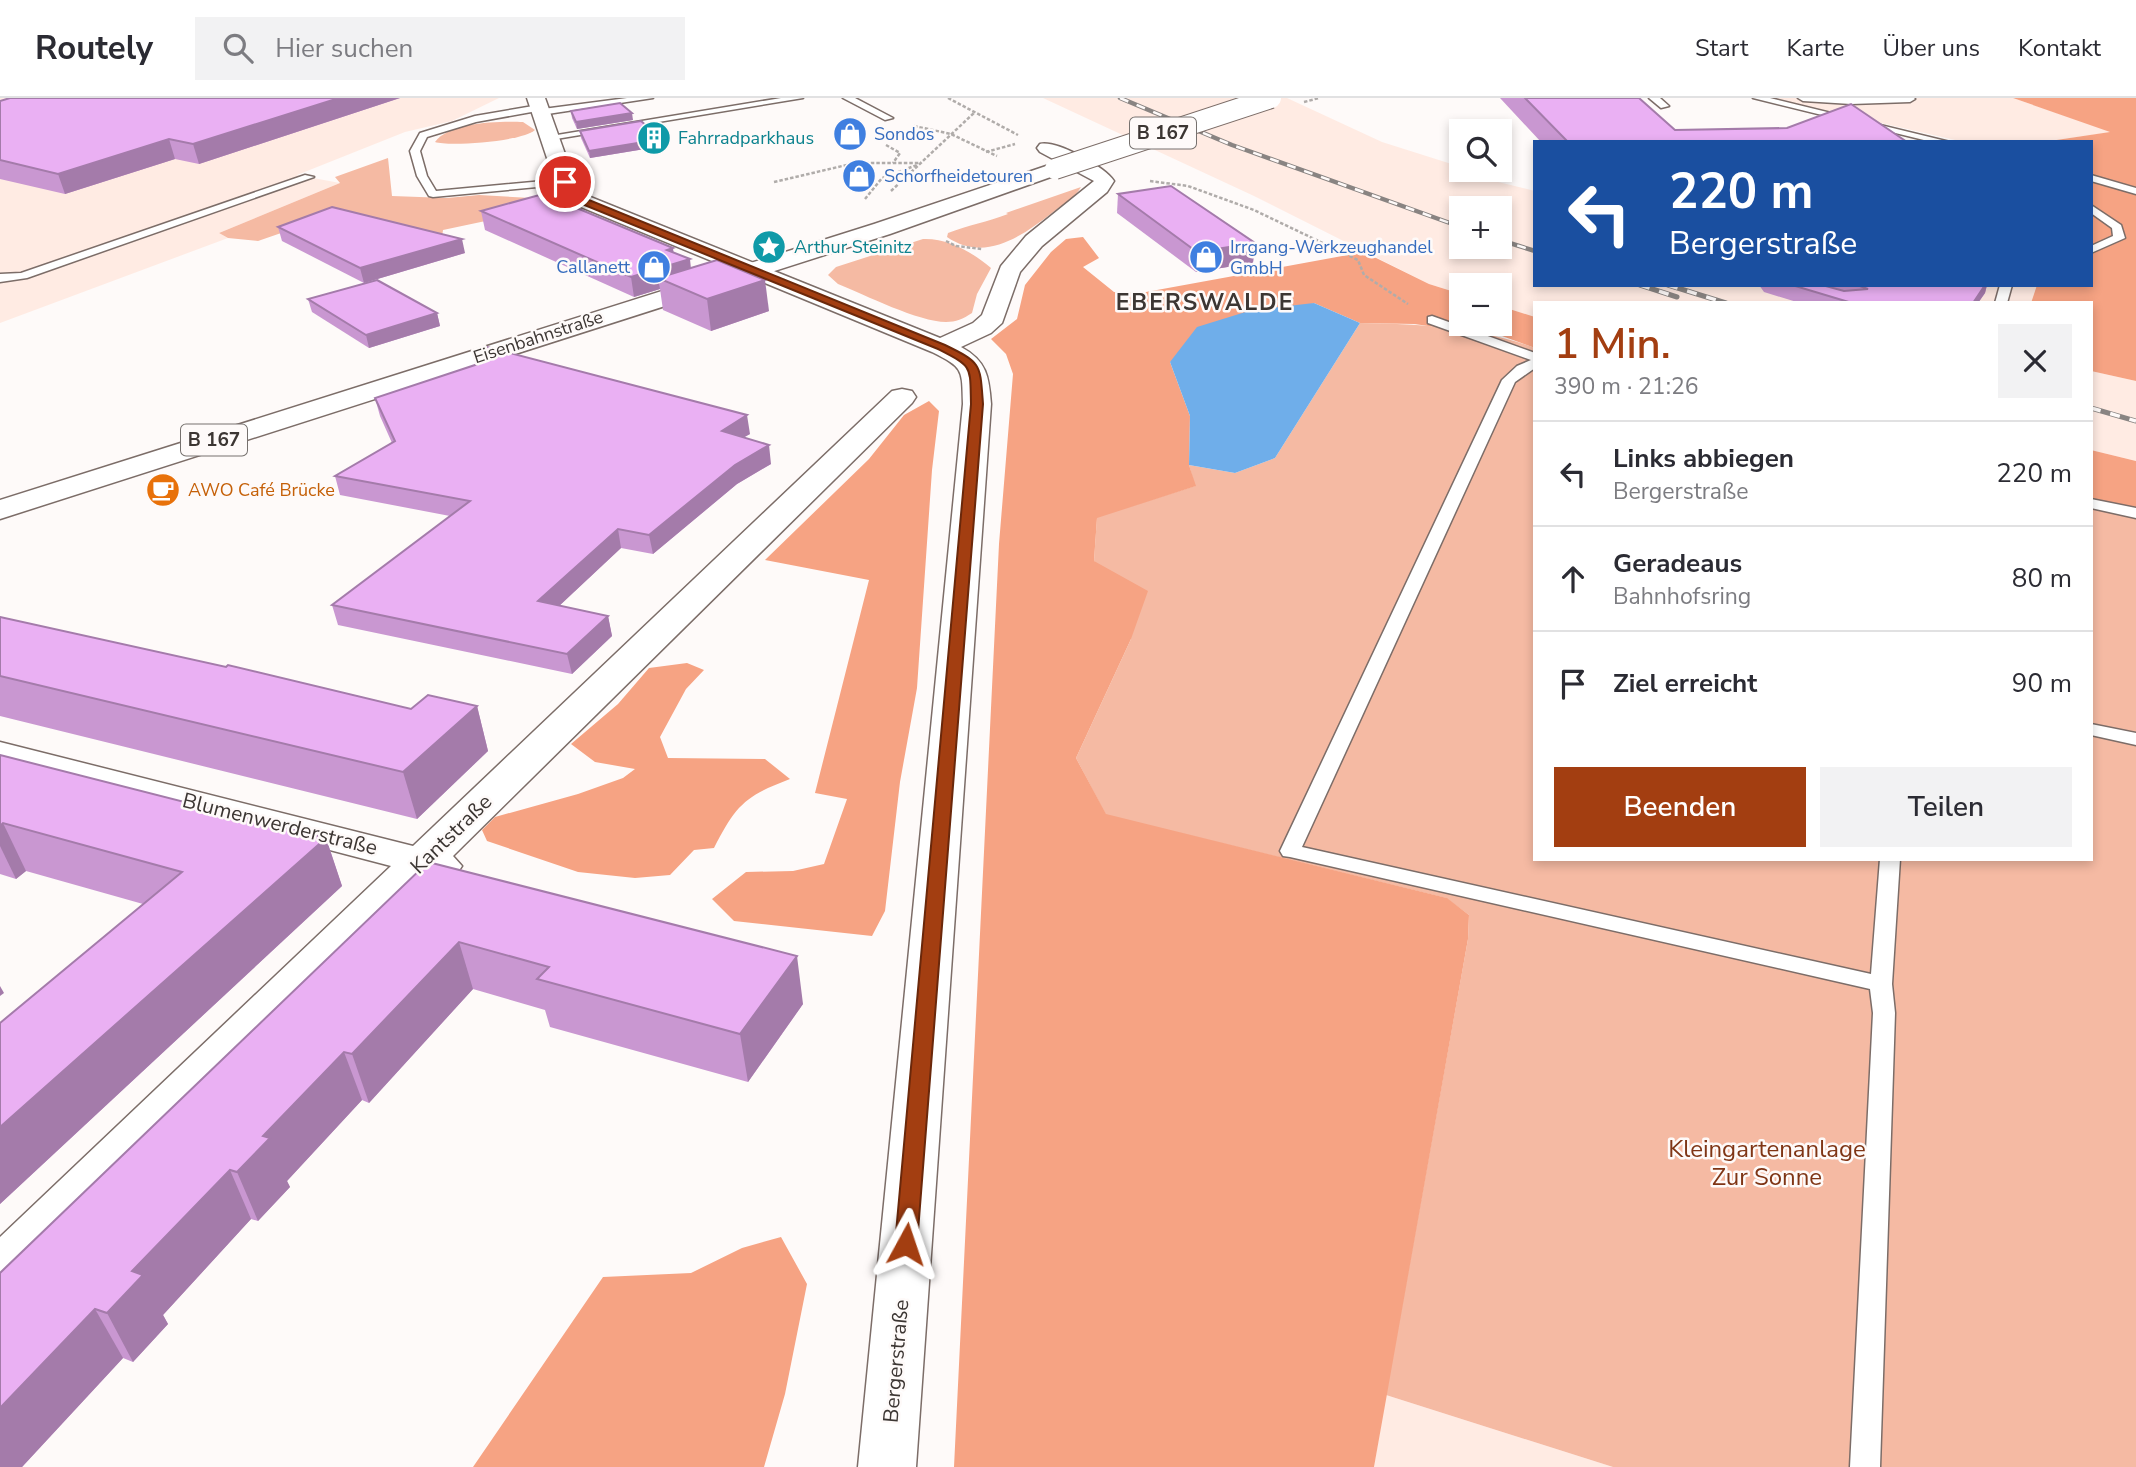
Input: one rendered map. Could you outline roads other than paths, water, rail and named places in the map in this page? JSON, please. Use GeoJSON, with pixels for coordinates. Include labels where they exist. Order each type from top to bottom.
{"type":"FeatureCollection","features":[{"type":"Feature","properties":{"kind":"street","name":"Eisenbahnstraße"},"geometry":{"type":"LineString","coordinates":[[0,510],[892,226],[1271,98]]}},
{"type":"Feature","properties":{"kind":"street"},"geometry":{"type":"LineString","coordinates":[[538,106],[565,182]]}},
{"type":"Feature","properties":{"kind":"street"},"geometry":{"type":"LineString","coordinates":[[941,347],[982,328],[993,318],[1009,271],[1034,241],[1100,188],[1104,181],[1100,175],[1038,144]]}},
{"type":"Feature","properties":{"kind":"street","name":"Bergerstraße"},"geometry":{"type":"LineString","coordinates":[[565,182],[576,198],[941,347],[968,360],[975,371],[977,404],[887,1467]]}},
{"type":"Feature","properties":{"kind":"street","name":"Kantstraße"},"geometry":{"type":"LineString","coordinates":[[0,1270],[902,397]]}},
{"type":"Feature","properties":{"kind":"street","name":"Blumenwerderstraße"},"geometry":{"type":"LineString","coordinates":[[0,754],[475,875]]}},
{"type":"Feature","properties":{"kind":"lane"},"geometry":{"type":"LineString","coordinates":[[565,182],[433,194],[422,176],[415,151],[423,135],[475,119],[538,106],[648,98]]}},
{"type":"Feature","properties":{"kind":"lane"},"geometry":{"type":"LineString","coordinates":[[550,137],[798,98]]}},
{"type":"Feature","properties":{"kind":"lane"},"geometry":{"type":"LineString","coordinates":[[848,98],[888,118]]}},
{"type":"Feature","properties":{"kind":"lane"},"geometry":{"type":"LineString","coordinates":[[1654,98],[1664,106]]}},
{"type":"Feature","properties":{"kind":"lane"},"geometry":{"type":"LineString","coordinates":[[1758,98],[1936,140]]}},
{"type":"Feature","properties":{"kind":"lane"},"geometry":{"type":"LineString","coordinates":[[1803,98],[1851,101],[1910,99]]}},
{"type":"Feature","properties":{"kind":"lane"},"geometry":{"type":"LineString","coordinates":[[0,278],[23,276],[309,177]]}},
{"type":"Feature","properties":{"kind":"lane"},"geometry":{"type":"LineString","coordinates":[[2093,179],[2136,191]]}},
{"type":"Feature","properties":{"kind":"lane"},"geometry":{"type":"LineString","coordinates":[[2093,209],[2117,227],[2119,238],[2093,249]]}},
{"type":"Feature","properties":{"kind":"lane"},"geometry":{"type":"LineString","coordinates":[[1432,320],[1533,356]]}},
{"type":"Feature","properties":{"kind":"lane"},"geometry":{"type":"LineString","coordinates":[[1533,364],[1509,380],[1290,851],[1881,984]]}},
{"type":"Feature","properties":{"kind":"lane"},"geometry":{"type":"LineString","coordinates":[[2093,503],[2136,513]]}},
{"type":"Feature","properties":{"kind":"lane"},"geometry":{"type":"LineString","coordinates":[[2093,729],[2136,738]]}},
{"type":"Feature","properties":{"kind":"lane"},"geometry":{"type":"LineString","coordinates":[[1865,1467],[1884,1013],[1881,984],[1890,861]]}},
{"type":"Feature","properties":{"kind":"water"},"geometry":{"type":"Polygon","coordinates":[[[1314,303],[1360,323],[1275,458],[1235,473],[1189,465],[1190,416],[1170,362],[1197,327],[1252,310],[1314,303]]]}},
{"type":"Feature","properties":{"kind":"railway"},"geometry":{"type":"LineString","coordinates":[[1120,98],[1232,145],[1449,223]]}},
{"type":"Feature","properties":{"kind":"railway"},"geometry":{"type":"LineString","coordinates":[[1512,244],[1533,250]]}},
{"type":"Feature","properties":{"kind":"railway"},"geometry":{"type":"LineString","coordinates":[[1646,287],[1677,297]]}},
{"type":"Feature","properties":{"kind":"railway"},"geometry":{"type":"LineString","coordinates":[[1674,287],[1720,301]]}},
{"type":"Feature","properties":{"kind":"railway"},"geometry":{"type":"LineString","coordinates":[[2093,409],[2136,421]]}},
{"type":"Feature","properties":{"kind":"place","name":"Sondos"},"geometry":{"type":"Point","coordinates":[850,134]}},
{"type":"Feature","properties":{"kind":"place","name":"Fahrradparkhaus"},"geometry":{"type":"Point","coordinates":[654,138]}},
{"type":"Feature","properties":{"kind":"place","name":"Schorfheidetouren"},"geometry":{"type":"Point","coordinates":[859,176]}},
{"type":"Feature","properties":{"kind":"place","name":"Arthur Steinitz"},"geometry":{"type":"Point","coordinates":[769,247]}},
{"type":"Feature","properties":{"kind":"place","name":"Irrgang-Werkzeughandel GmbH"},"geometry":{"type":"Point","coordinates":[1206,257]}},
{"type":"Feature","properties":{"kind":"place","name":"Callanett"},"geometry":{"type":"Point","coordinates":[654,267]}},
{"type":"Feature","properties":{"kind":"place","name":"AWO Café Brücke"},"geometry":{"type":"Point","coordinates":[163,490]}},
{"type":"Feature","properties":{"kind":"district","name":"EBERSWALDE"},"geometry":{"type":"Point","coordinates":[1205,302]}},
{"type":"Feature","properties":{"kind":"park label","name":"Kleingartenanlage Zur Sonne"},"geometry":{"type":"Point","coordinates":[1767,1163]}}]}
